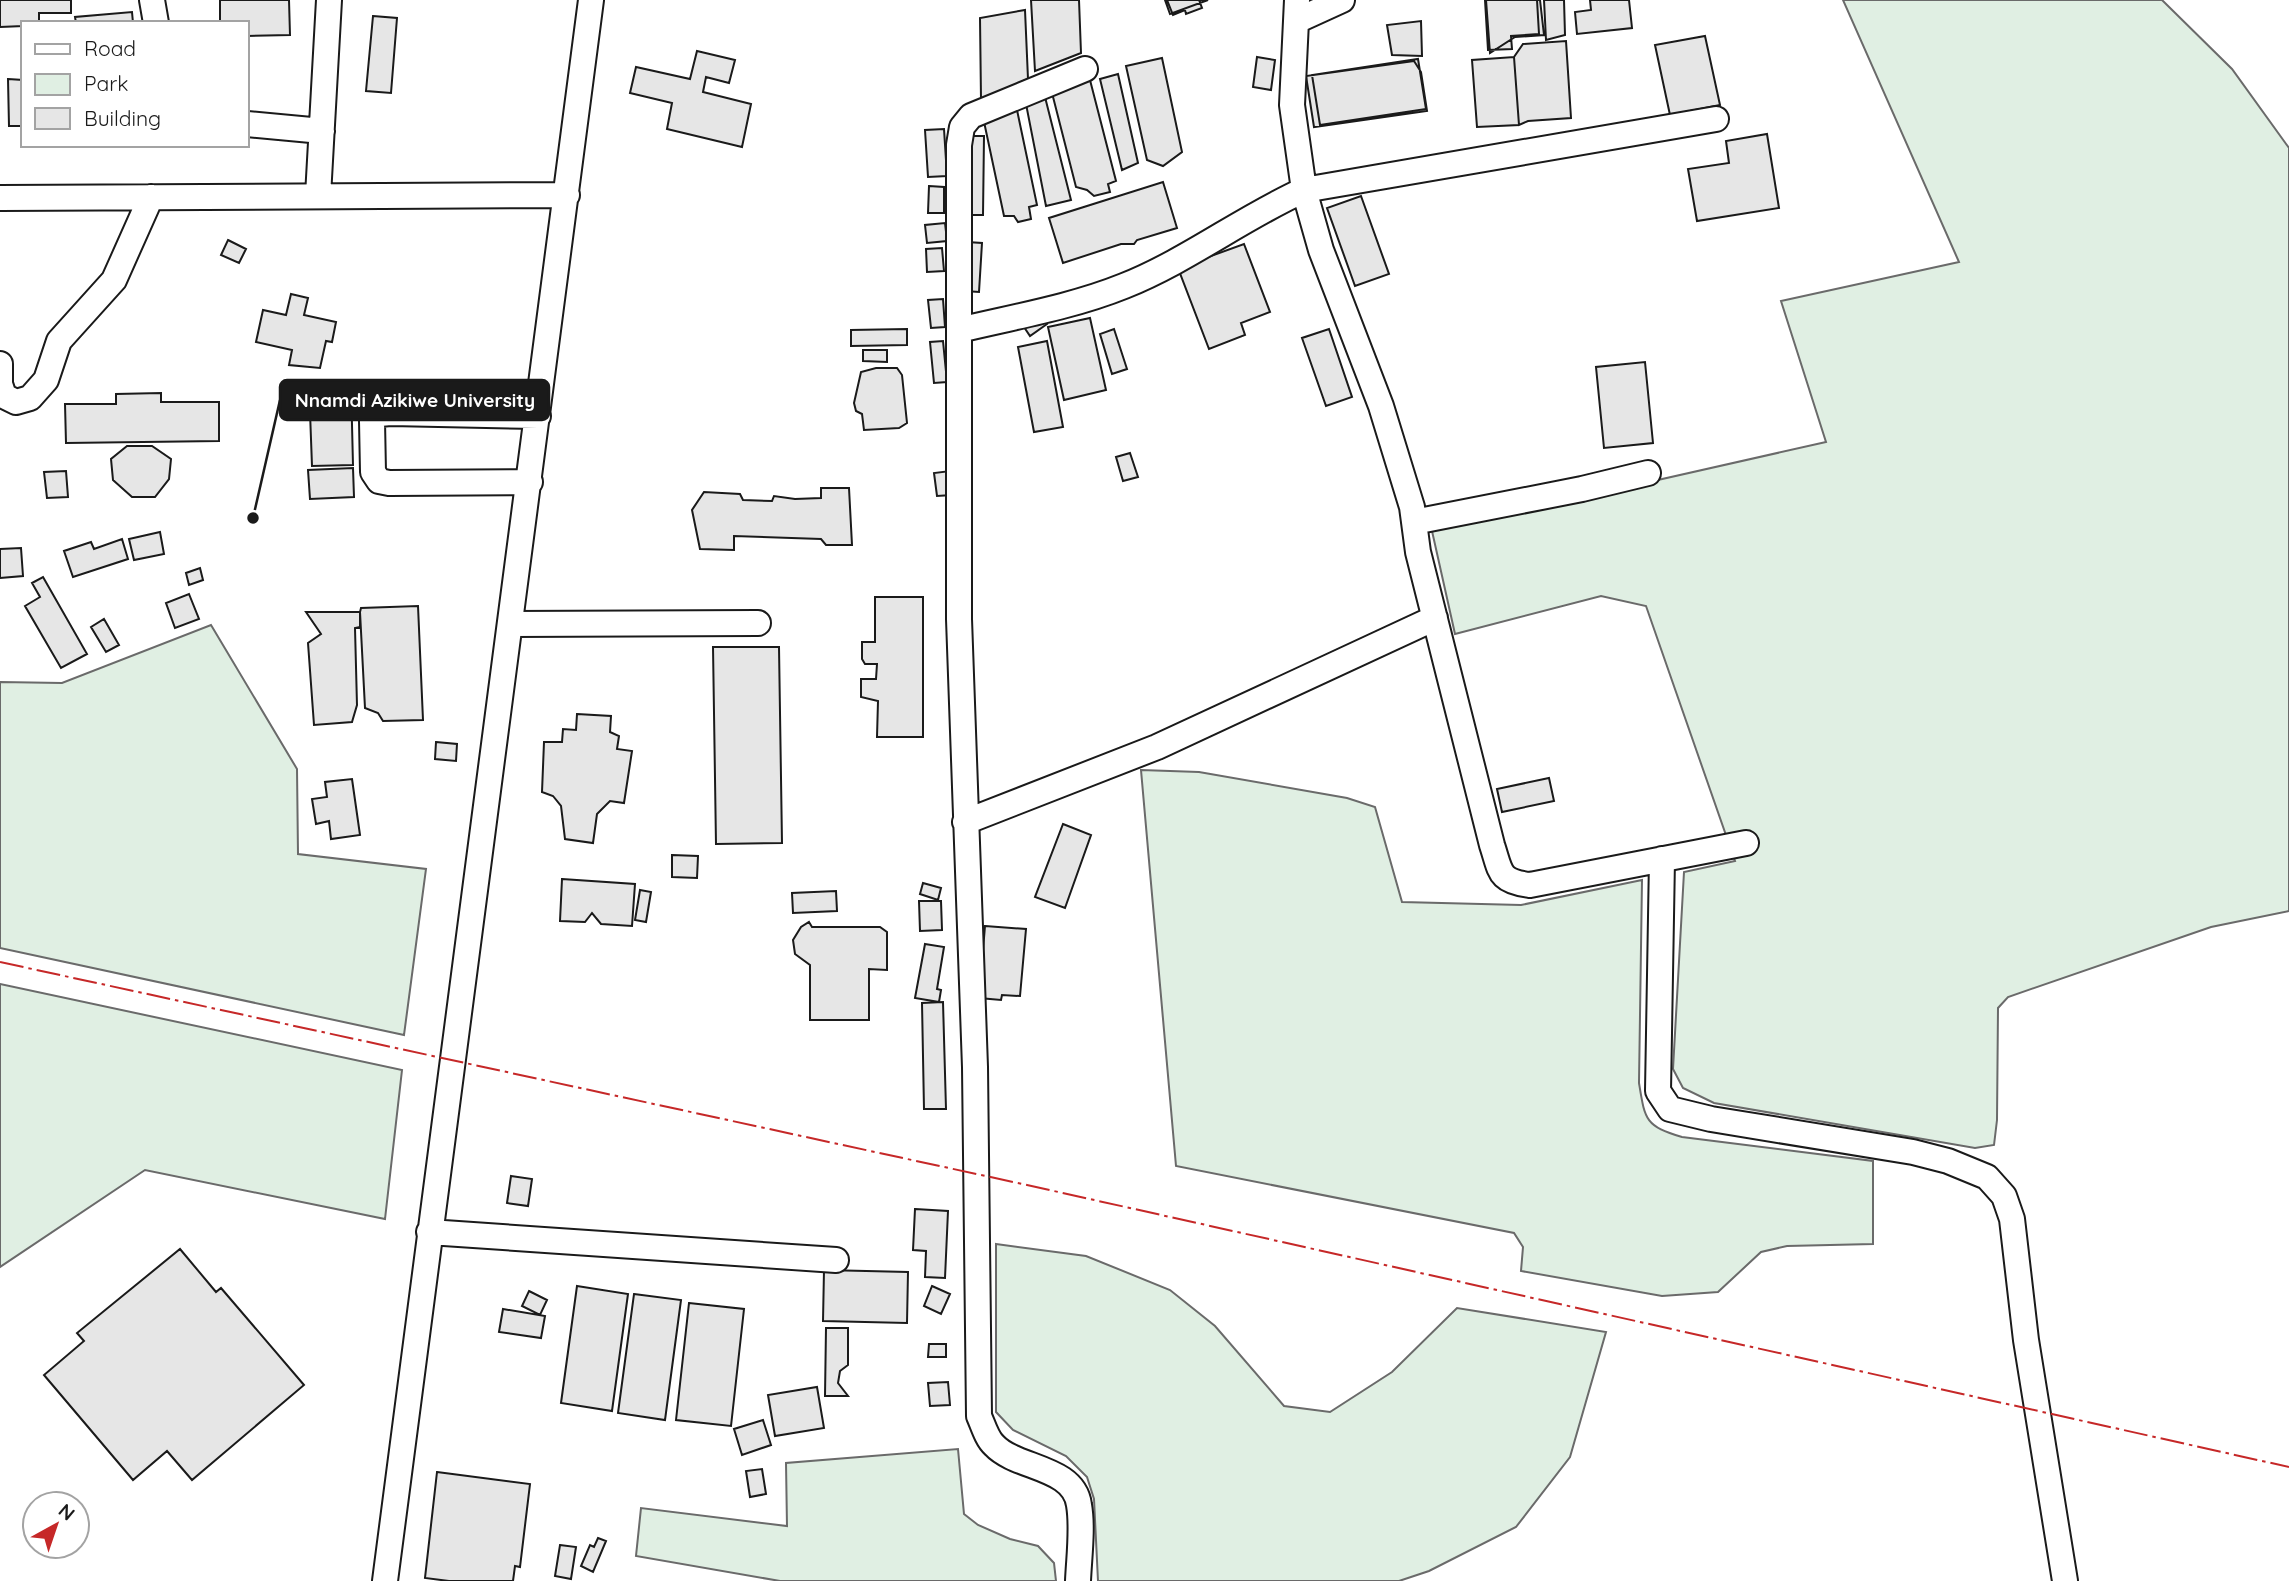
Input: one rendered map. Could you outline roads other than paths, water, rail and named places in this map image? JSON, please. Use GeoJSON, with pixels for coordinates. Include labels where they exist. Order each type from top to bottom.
{"type":"FeatureCollection","features":[{"type":"Feature","properties":{"kind":"street"},"geometry":{"type":"LineString","coordinates":[[152,0],[156,21]]}},
{"type":"Feature","properties":{"kind":"street"},"geometry":{"type":"LineString","coordinates":[[318,196],[330,0]]}},
{"type":"Feature","properties":{"kind":"street"},"geometry":{"type":"LineString","coordinates":[[385,1581],[591,0]]}},
{"type":"Feature","properties":{"kind":"street"},"geometry":{"type":"LineString","coordinates":[[1342,0],[1296,10],[1293,104],[1304,190],[1321,250],[1381,406],[1412,507],[1418,552],[1501,874],[1512,883],[1530,884],[1746,844]]}},
{"type":"Feature","properties":{"kind":"street"},"geometry":{"type":"LineString","coordinates":[[1078,1581],[1079,1503],[1069,1485],[1052,1471],[1026,1464],[993,1445],[979,1416],[975,1066],[959,619],[959,145],[962,127],[971,117],[1085,69]]}},
{"type":"Feature","properties":{"kind":"street"},"geometry":{"type":"LineString","coordinates":[[959,330],[1069,303],[1124,286],[1158,270],[1260,211],[1304,190],[1716,119]]}},
{"type":"Feature","properties":{"kind":"street"},"geometry":{"type":"LineString","coordinates":[[248,124],[322,131]]}},
{"type":"Feature","properties":{"kind":"street"},"geometry":{"type":"LineString","coordinates":[[0,198],[567,195]]}},
{"type":"Feature","properties":{"kind":"street"},"geometry":{"type":"LineString","coordinates":[[0,364],[0,384],[4,396],[16,402],[30,398],[46,380],[59,341],[114,280],[151,197]]}},
{"type":"Feature","properties":{"kind":"street"},"geometry":{"type":"LineString","coordinates":[[530,482],[389,484],[379,481],[373,472],[372,421],[379,414],[391,413],[538,416]]}},
{"type":"Feature","properties":{"kind":"street"},"geometry":{"type":"LineString","coordinates":[[1414,522],[1582,489],[1648,473]]}},
{"type":"Feature","properties":{"kind":"street"},"geometry":{"type":"LineString","coordinates":[[965,822],[1157,747],[1435,618]]}},
{"type":"Feature","properties":{"kind":"street"},"geometry":{"type":"LineString","coordinates":[[511,624],[758,623]]}},
{"type":"Feature","properties":{"kind":"street"},"geometry":{"type":"LineString","coordinates":[[1662,859],[1658,1091],[1670,1109],[1711,1119],[1913,1152],[1948,1161],[1987,1177],[2004,1196],[2012,1219],[2026,1340],[2066,1581]]}},
{"type":"Feature","properties":{"kind":"street"},"geometry":{"type":"LineString","coordinates":[[429,1232],[836,1260]]}},
{"type":"Feature","properties":{"kind":"place","name":"Nnamdi Azikiwe University"},"geometry":{"type":"Point","coordinates":[253,518]}}]}
